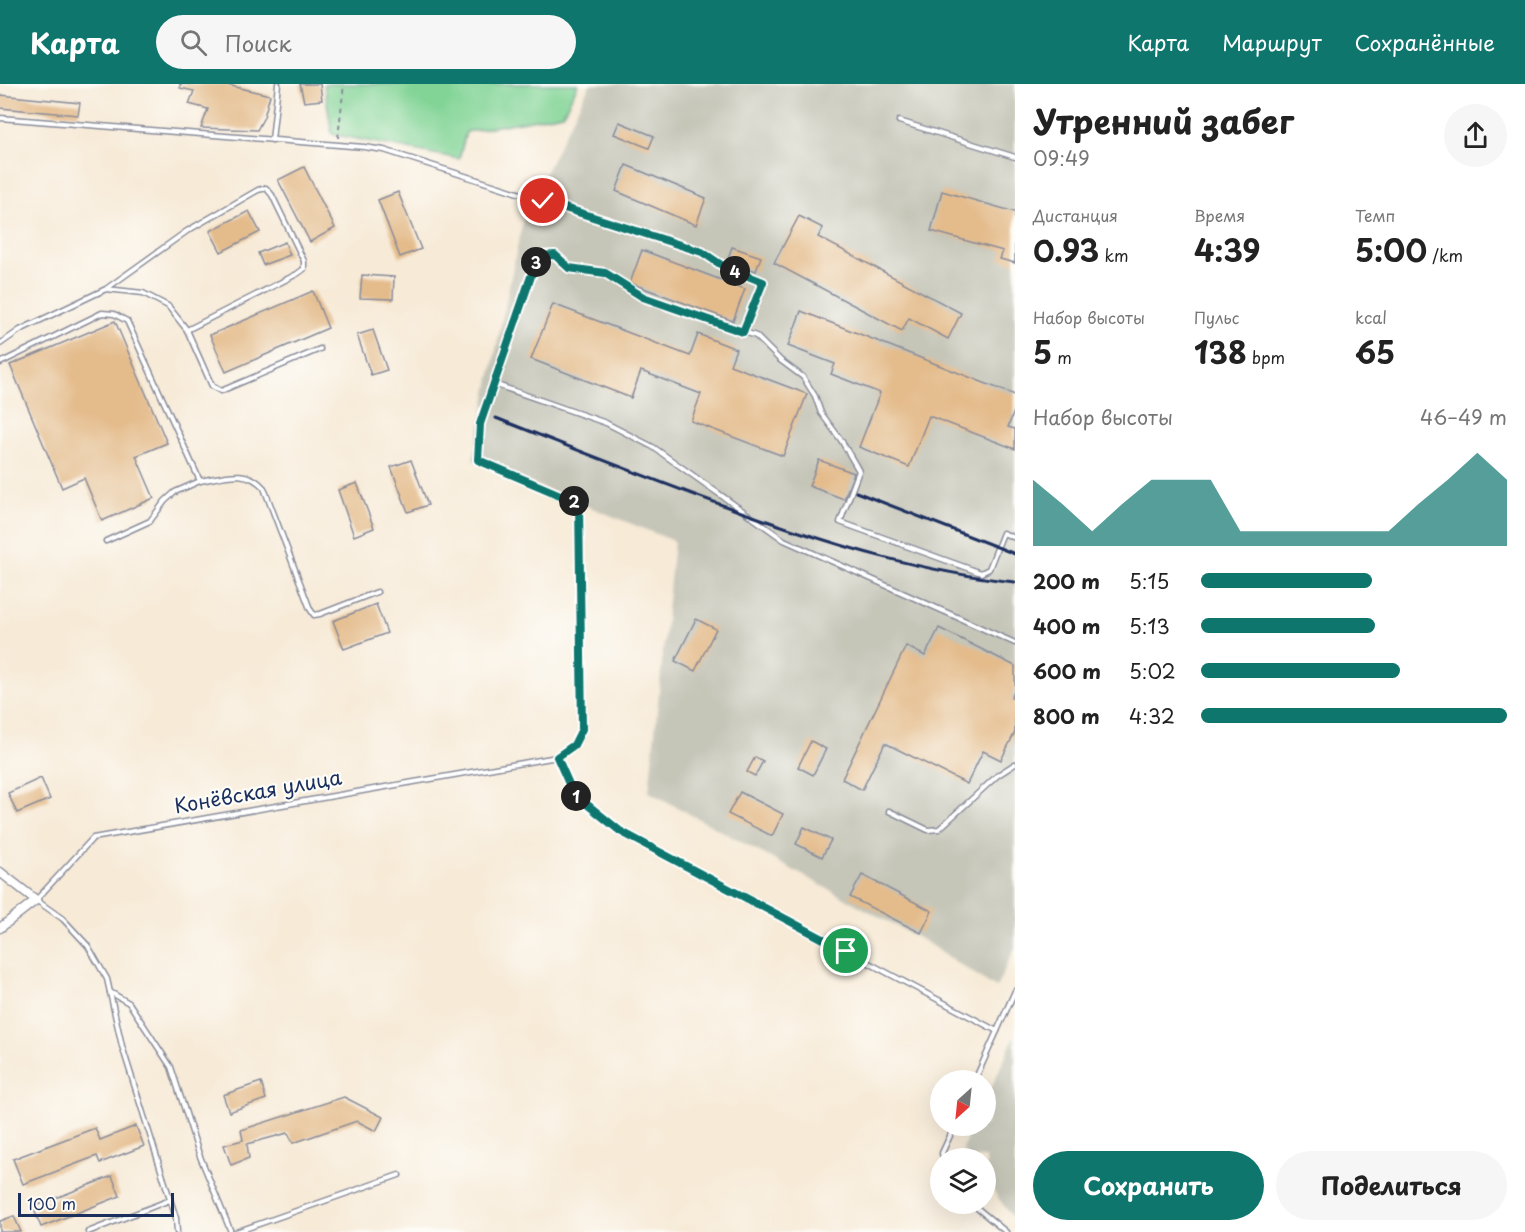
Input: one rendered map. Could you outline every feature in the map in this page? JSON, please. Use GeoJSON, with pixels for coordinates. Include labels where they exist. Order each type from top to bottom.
{"type":"FeatureCollection","features":[{"type":"Feature","properties":{"kind":"street"},"geometry":{"type":"LineString","coordinates":[[0,872],[36,900]]}},
{"type":"Feature","properties":{"kind":"street","name":"Конёвская улица"},"geometry":{"type":"LineString","coordinates":[[0,928],[36,900]]}},
{"type":"Feature","properties":{"kind":"lane"},"geometry":{"type":"LineString","coordinates":[[272,140],[278,84]]}},
{"type":"Feature","properties":{"kind":"lane"},"geometry":{"type":"LineString","coordinates":[[0,118],[384,150],[702,252],[723,266],[763,282],[743,332]]}},
{"type":"Feature","properties":{"kind":"lane"},"geometry":{"type":"LineString","coordinates":[[899,121],[1015,157]]}},
{"type":"Feature","properties":{"kind":"lane"},"geometry":{"type":"LineString","coordinates":[[0,344],[20,330],[106,289],[187,231],[258,190],[266,188],[272,195],[304,261],[304,269],[187,330]]}},
{"type":"Feature","properties":{"kind":"lane"},"geometry":{"type":"LineString","coordinates":[[997,1031],[620,831],[573,793],[557,757],[574,745],[582,729],[579,503],[478,460],[480,424],[538,256],[555,255],[569,268],[605,273],[643,297],[756,336],[780,360],[803,377],[815,396],[821,413],[841,440],[859,471],[840,522],[981,573],[988,568],[1003,533],[1015,538]]}},
{"type":"Feature","properties":{"kind":"lane"},"geometry":{"type":"LineString","coordinates":[[106,289],[143,293],[168,306],[187,330],[212,386],[221,391],[320,350]]}},
{"type":"Feature","properties":{"kind":"lane"},"geometry":{"type":"LineString","coordinates":[[0,363],[102,313],[114,314],[127,321],[200,481]]}},
{"type":"Feature","properties":{"kind":"lane"},"geometry":{"type":"LineString","coordinates":[[494,384],[606,423],[654,447],[784,540],[1015,643]]}},
{"type":"Feature","properties":{"kind":"lane"},"geometry":{"type":"LineString","coordinates":[[106,541],[150,521],[175,492],[200,481],[243,474],[256,478],[264,488],[314,615],[377,592]]}},
{"type":"Feature","properties":{"kind":"lane","name":"Конёвская улица"},"geometry":{"type":"LineString","coordinates":[[36,900],[93,838],[557,757]]}},
{"type":"Feature","properties":{"kind":"lane"},"geometry":{"type":"LineString","coordinates":[[889,811],[928,830],[939,829],[998,776],[1015,764]]}},
{"type":"Feature","properties":{"kind":"lane"},"geometry":{"type":"LineString","coordinates":[[36,900],[63,919],[88,946],[107,980],[122,1046],[176,1218],[177,1232]]}},
{"type":"Feature","properties":{"kind":"lane"},"geometry":{"type":"LineString","coordinates":[[979,1070],[1015,991]]}},
{"type":"Feature","properties":{"kind":"lane"},"geometry":{"type":"LineString","coordinates":[[110,992],[129,1003],[171,1067],[199,1154],[231,1232]]}},
{"type":"Feature","properties":{"kind":"lane"},"geometry":{"type":"LineString","coordinates":[[236,1232],[399,1175]]}},
{"type":"Feature","properties":{"kind":"lane"},"geometry":{"type":"LineString","coordinates":[[88,1232],[170,1200]]}},
{"type":"Feature","properties":{"kind":"lane"},"geometry":{"type":"LineString","coordinates":[[984,1214],[1006,1232]]}},
{"type":"Feature","properties":{"kind":"path"},"geometry":{"type":"LineString","coordinates":[[337,145],[344,84]]}},
{"type":"Feature","properties":{"kind":"shaded area"},"geometry":{"type":"Polygon","coordinates":[[[590,84],[1015,84],[1015,948],[996,988],[924,941],[649,792],[674,541],[473,460],[524,215],[590,84]]]}},
{"type":"Feature","properties":{"kind":"shaded area"},"geometry":{"type":"Polygon","coordinates":[[[1015,1035],[1015,1221],[996,1195],[996,1148],[962,1148],[968,1136],[996,1136],[996,1077],[1015,1035]]]}},
{"type":"Feature","properties":{"kind":"green space"},"geometry":{"type":"Polygon","coordinates":[[[324,84],[578,84],[563,114],[466,132],[459,159],[332,134],[324,84]]]}},
{"type":"Feature","properties":{"kind":"building"},"geometry":{"type":"Polygon","coordinates":[[[180,84],[223,84],[270,95],[264,117],[257,130],[201,128],[208,109],[189,104],[194,91],[180,88],[180,84]]]}},
{"type":"Feature","properties":{"kind":"building"},"geometry":{"type":"Polygon","coordinates":[[[300,84],[320,84],[322,100],[304,102],[300,84]]]}},
{"type":"Feature","properties":{"kind":"building"},"geometry":{"type":"Polygon","coordinates":[[[0,95],[80,103],[78,115],[0,108],[0,95]]]}},
{"type":"Feature","properties":{"kind":"building"},"geometry":{"type":"Polygon","coordinates":[[[619,122],[654,136],[649,148],[614,134],[619,122]]]}},
{"type":"Feature","properties":{"kind":"building"},"geometry":{"type":"Polygon","coordinates":[[[626,165],[706,198],[696,225],[616,191],[626,165]]]}},
{"type":"Feature","properties":{"kind":"building"},"geometry":{"type":"Polygon","coordinates":[[[304,167],[335,228],[310,242],[278,180],[304,167]]]}},
{"type":"Feature","properties":{"kind":"building"},"geometry":{"type":"Polygon","coordinates":[[[942,191],[1015,212],[1015,263],[1000,259],[1003,251],[931,231],[942,191]]]}},
{"type":"Feature","properties":{"kind":"building"},"geometry":{"type":"Polygon","coordinates":[[[398,192],[421,249],[400,257],[378,200],[398,192]]]}},
{"type":"Feature","properties":{"kind":"building"},"geometry":{"type":"Polygon","coordinates":[[[249,211],[260,232],[221,252],[210,231],[249,211]]]}},
{"type":"Feature","properties":{"kind":"building"},"geometry":{"type":"Polygon","coordinates":[[[799,216],[823,228],[818,237],[961,313],[948,339],[909,318],[902,331],[774,263],[799,216]]]}},
{"type":"Feature","properties":{"kind":"building"},"geometry":{"type":"Polygon","coordinates":[[[285,242],[290,255],[263,265],[258,253],[285,242]]]}},
{"type":"Feature","properties":{"kind":"building"},"geometry":{"type":"Polygon","coordinates":[[[732,247],[761,257],[756,271],[727,261],[732,247]]]}},
{"type":"Feature","properties":{"kind":"building"},"geometry":{"type":"Polygon","coordinates":[[[642,250],[745,289],[733,321],[630,283],[642,250]]]}},
{"type":"Feature","properties":{"kind":"building"},"geometry":{"type":"Polygon","coordinates":[[[362,275],[394,277],[393,299],[360,298],[362,275]]]}},
{"type":"Feature","properties":{"kind":"building"},"geometry":{"type":"Polygon","coordinates":[[[313,291],[328,328],[226,372],[210,335],[313,291]]]}},
{"type":"Feature","properties":{"kind":"building"},"geometry":{"type":"Polygon","coordinates":[[[553,304],[690,356],[698,334],[736,349],[730,365],[807,394],[783,456],[691,421],[701,394],[641,371],[631,398],[531,359],[553,304]]]}},
{"type":"Feature","properties":{"kind":"building"},"geometry":{"type":"Polygon","coordinates":[[[801,311],[1015,395],[1015,409],[1008,427],[1015,429],[1015,449],[929,416],[909,467],[859,447],[880,393],[831,374],[835,364],[788,346],[801,311]]]}},
{"type":"Feature","properties":{"kind":"building"},"geometry":{"type":"Polygon","coordinates":[[[115,321],[167,443],[136,456],[154,498],[102,521],[84,478],[62,488],[10,365],[115,321]]]}},
{"type":"Feature","properties":{"kind":"building"},"geometry":{"type":"Polygon","coordinates":[[[373,330],[387,370],[371,375],[357,335],[373,330]]]}},
{"type":"Feature","properties":{"kind":"building"},"geometry":{"type":"Polygon","coordinates":[[[411,460],[428,505],[408,512],[391,467],[411,460]]]}},
{"type":"Feature","properties":{"kind":"building"},"geometry":{"type":"Polygon","coordinates":[[[819,460],[854,473],[844,499],[809,486],[819,460]]]}},
{"type":"Feature","properties":{"kind":"building"},"geometry":{"type":"Polygon","coordinates":[[[357,483],[374,528],[354,536],[338,490],[357,483]]]}},
{"type":"Feature","properties":{"kind":"building"},"geometry":{"type":"Polygon","coordinates":[[[376,604],[387,633],[344,649],[333,621],[376,604]]]}},
{"type":"Feature","properties":{"kind":"building"},"geometry":{"type":"Polygon","coordinates":[[[696,619],[716,629],[695,671],[675,661],[696,619]]]}},
{"type":"Feature","properties":{"kind":"building"},"geometry":{"type":"Polygon","coordinates":[[[939,628],[1015,666],[1015,689],[1011,698],[1015,700],[1015,732],[1001,760],[983,751],[967,784],[885,743],[862,790],[842,779],[906,646],[925,656],[939,628]]]}},
{"type":"Feature","properties":{"kind":"building"},"geometry":{"type":"Polygon","coordinates":[[[811,741],[826,749],[813,775],[798,767],[811,741]]]}},
{"type":"Feature","properties":{"kind":"building"},"geometry":{"type":"Polygon","coordinates":[[[755,757],[763,761],[755,776],[747,772],[755,757]]]}},
{"type":"Feature","properties":{"kind":"building"},"geometry":{"type":"Polygon","coordinates":[[[41,778],[50,799],[17,813],[8,793],[41,778]]]}},
{"type":"Feature","properties":{"kind":"building"},"geometry":{"type":"Polygon","coordinates":[[[740,792],[783,814],[772,836],[728,814],[740,792]]]}},
{"type":"Feature","properties":{"kind":"building"},"geometry":{"type":"Polygon","coordinates":[[[804,827],[831,840],[822,857],[796,844],[804,827]]]}},
{"type":"Feature","properties":{"kind":"building"},"geometry":{"type":"Polygon","coordinates":[[[862,875],[932,911],[921,933],[850,897],[862,875]]]}},
{"type":"Feature","properties":{"kind":"building"},"geometry":{"type":"Polygon","coordinates":[[[261,1082],[266,1099],[229,1112],[223,1095],[261,1082]]]}},
{"type":"Feature","properties":{"kind":"building"},"geometry":{"type":"Polygon","coordinates":[[[344,1097],[383,1117],[376,1131],[357,1121],[293,1143],[288,1133],[247,1144],[249,1158],[231,1165],[224,1145],[243,1140],[241,1130],[344,1097]]]}},
{"type":"Feature","properties":{"kind":"building"},"geometry":{"type":"Polygon","coordinates":[[[136,1126],[144,1146],[100,1163],[97,1156],[23,1184],[13,1159],[95,1128],[100,1140],[136,1126]]]}},
{"type":"Feature","properties":{"kind":"building"},"geometry":{"type":"Polygon","coordinates":[[[112,1176],[120,1196],[41,1227],[33,1207],[112,1176]]]}},
{"type":"Feature","properties":{"kind":"building"},"geometry":{"type":"Polygon","coordinates":[[[14,1216],[21,1232],[0,1232],[0,1221],[14,1216]]]}},
{"type":"Feature","properties":{"kind":"railway"},"geometry":{"type":"LineString","coordinates":[[496,418],[684,491],[813,536],[879,556],[946,572],[1015,582]]}},
{"type":"Feature","properties":{"kind":"railway"},"geometry":{"type":"LineString","coordinates":[[856,492],[1015,554]]}},
{"type":"Feature","properties":{"kind":"route"},"geometry":{"type":"LineString","coordinates":[[543,201],[702,252],[723,266],[763,282],[743,332],[643,297],[605,273],[569,268],[555,255],[538,256],[480,424],[478,460],[579,503],[582,729],[574,745],[557,757],[573,793],[620,831],[846,951]]}}]}
